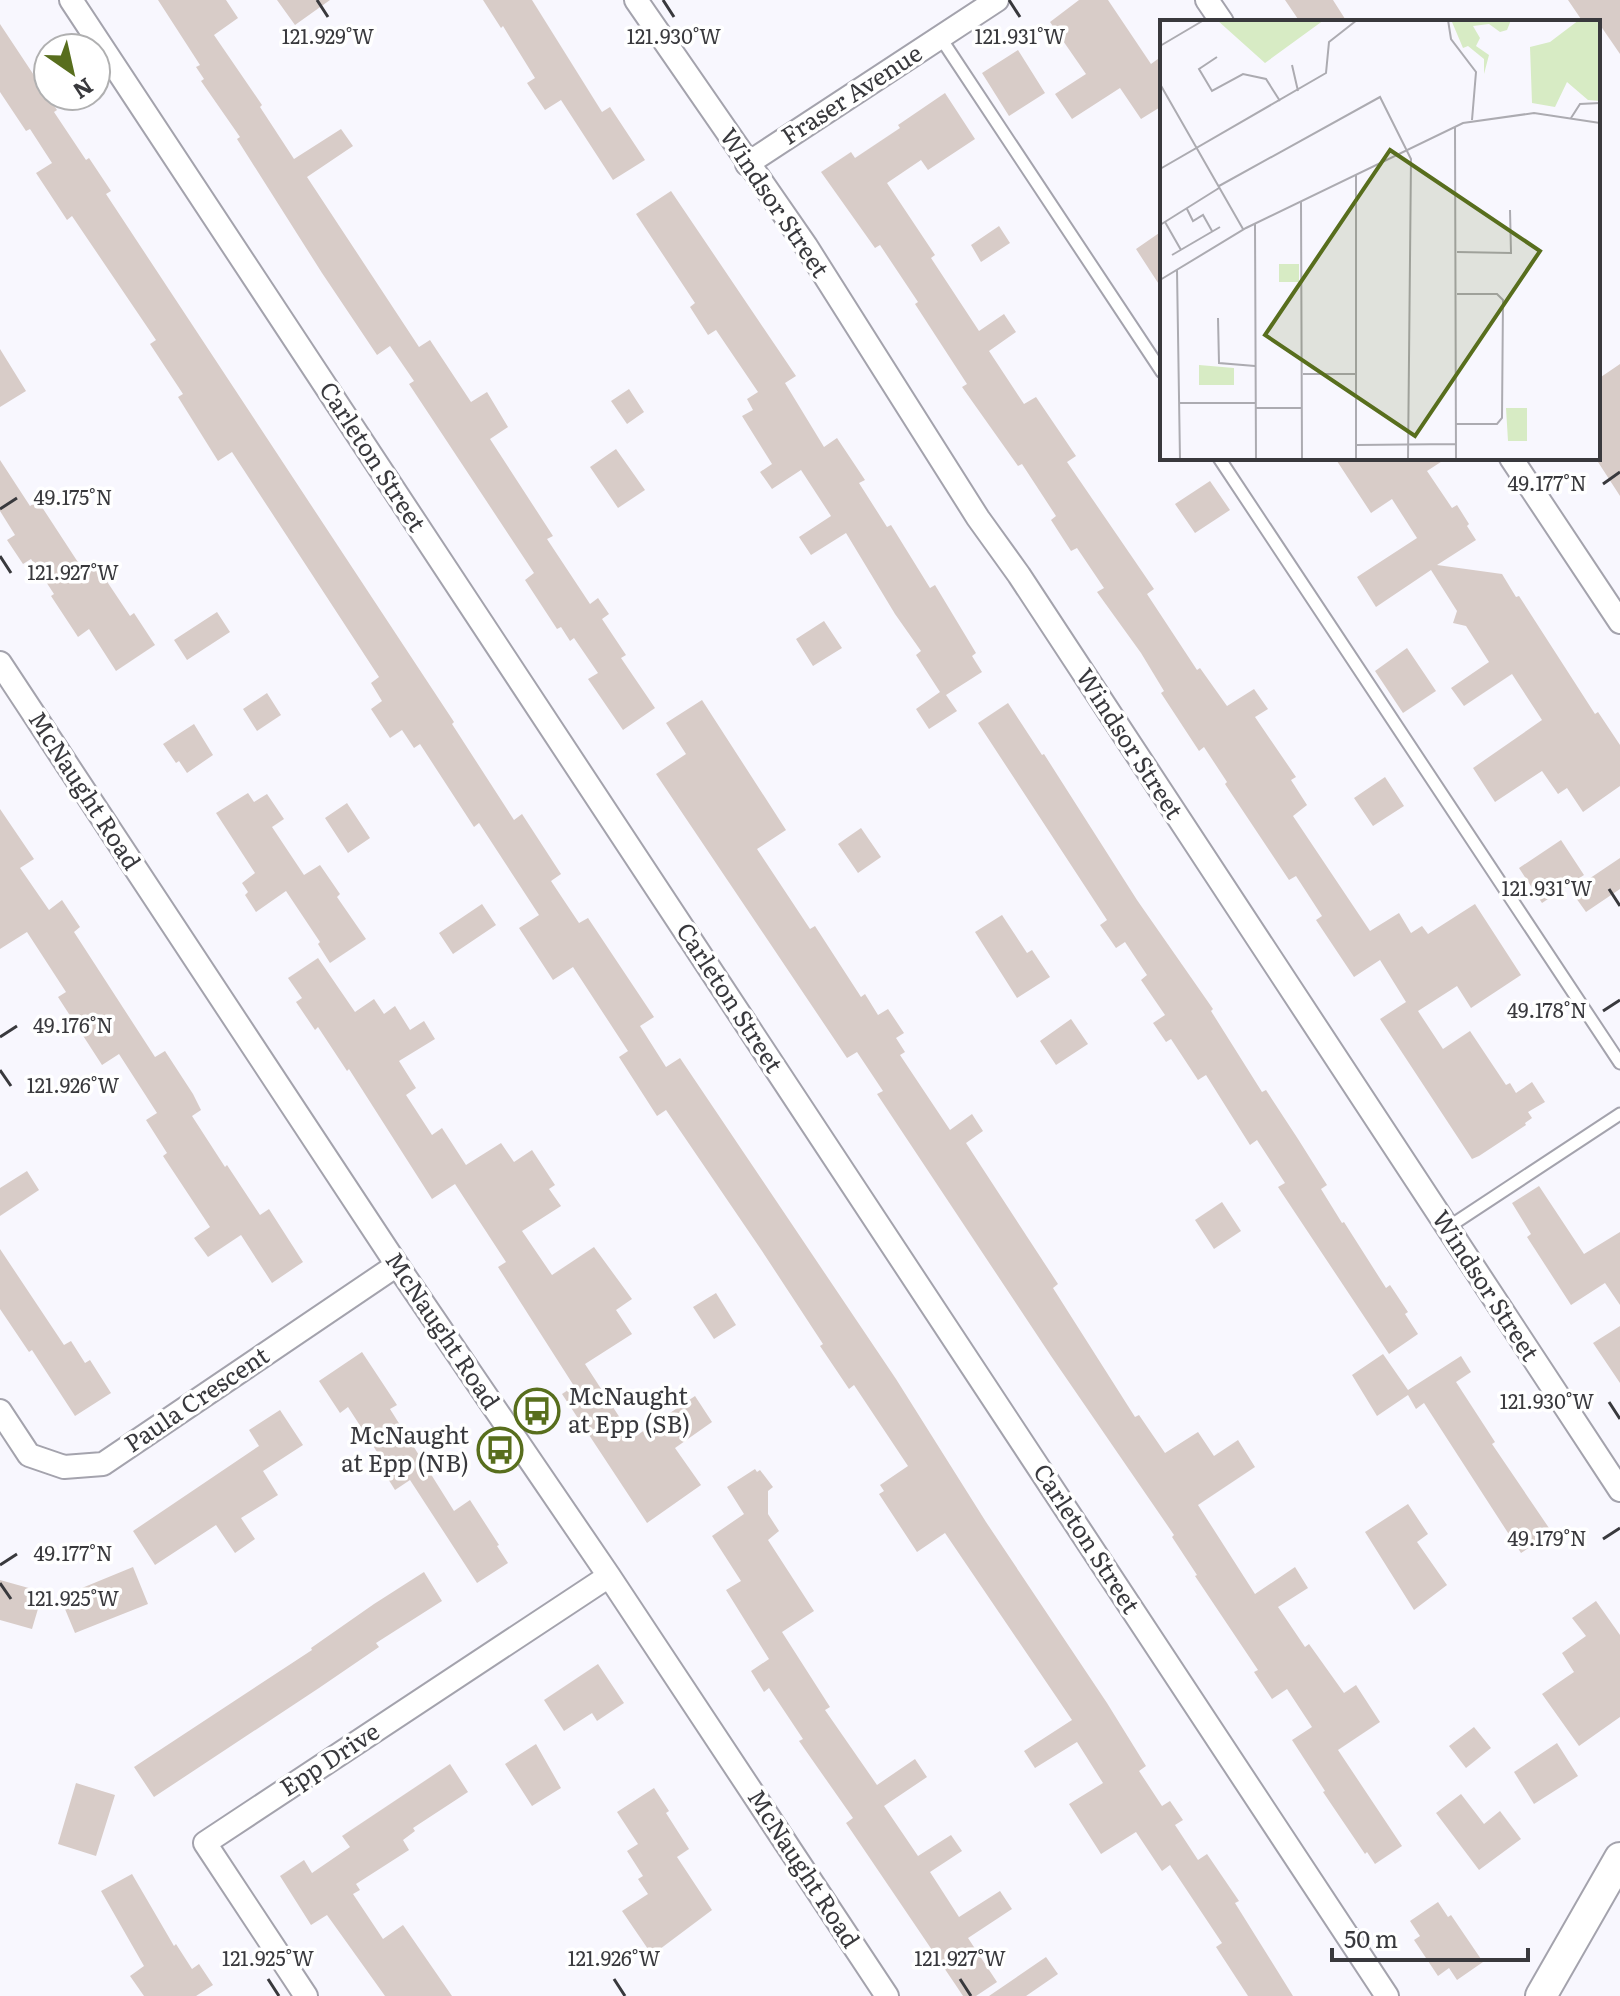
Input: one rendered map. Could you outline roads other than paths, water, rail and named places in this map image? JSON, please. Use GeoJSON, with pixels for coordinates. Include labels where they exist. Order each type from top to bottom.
{"type":"FeatureCollection","features":[{"type":"Feature","properties":{"kind":"main road"},"geometry":{"type":"LineString","coordinates":[[1541,1996],[1620,1858]]}},
{"type":"Feature","properties":{"kind":"street","name":"Carleton Street"},"geometry":{"type":"LineString","coordinates":[[71,0],[1387,1996]]}},
{"type":"Feature","properties":{"kind":"street","name":"Windsor Street"},"geometry":{"type":"LineString","coordinates":[[636,0],[806,246],[978,518],[1019,575],[1620,1490]]}},
{"type":"Feature","properties":{"kind":"street","name":"Fraser Avenue"},"geometry":{"type":"LineString","coordinates":[[747,164],[997,0]]}},
{"type":"Feature","properties":{"kind":"street"},"geometry":{"type":"LineString","coordinates":[[1207,0],[1221,20]]}},
{"type":"Feature","properties":{"kind":"street"},"geometry":{"type":"LineString","coordinates":[[1512,460],[1620,622]]}},
{"type":"Feature","properties":{"kind":"street","name":"McNaught Road"},"geometry":{"type":"LineString","coordinates":[[0,663],[397,1265],[609,1576],[887,1996]]}},
{"type":"Feature","properties":{"kind":"street","name":"Paula Crescent"},"geometry":{"type":"LineString","coordinates":[[0,1411],[29,1455],[64,1467],[103,1464],[397,1265]]}},
{"type":"Feature","properties":{"kind":"street","name":"Epp Drive"},"geometry":{"type":"LineString","coordinates":[[306,1996],[205,1843],[609,1576]]}},
{"type":"Feature","properties":{"kind":"lane"},"geometry":{"type":"LineString","coordinates":[[940,37],[1160,369]]}},
{"type":"Feature","properties":{"kind":"lane"},"geometry":{"type":"LineString","coordinates":[[1220,460],[1620,1063]]}},
{"type":"Feature","properties":{"kind":"lane"},"geometry":{"type":"LineString","coordinates":[[1447,1228],[1620,1114]]}},
{"type":"Feature","properties":{"kind":"place","name":"McNaught at Epp (SB)"},"geometry":{"type":"Point","coordinates":[537,1411]}},
{"type":"Feature","properties":{"kind":"place","name":"McNaught at Epp (NB)"},"geometry":{"type":"Point","coordinates":[500,1450]}}]}
